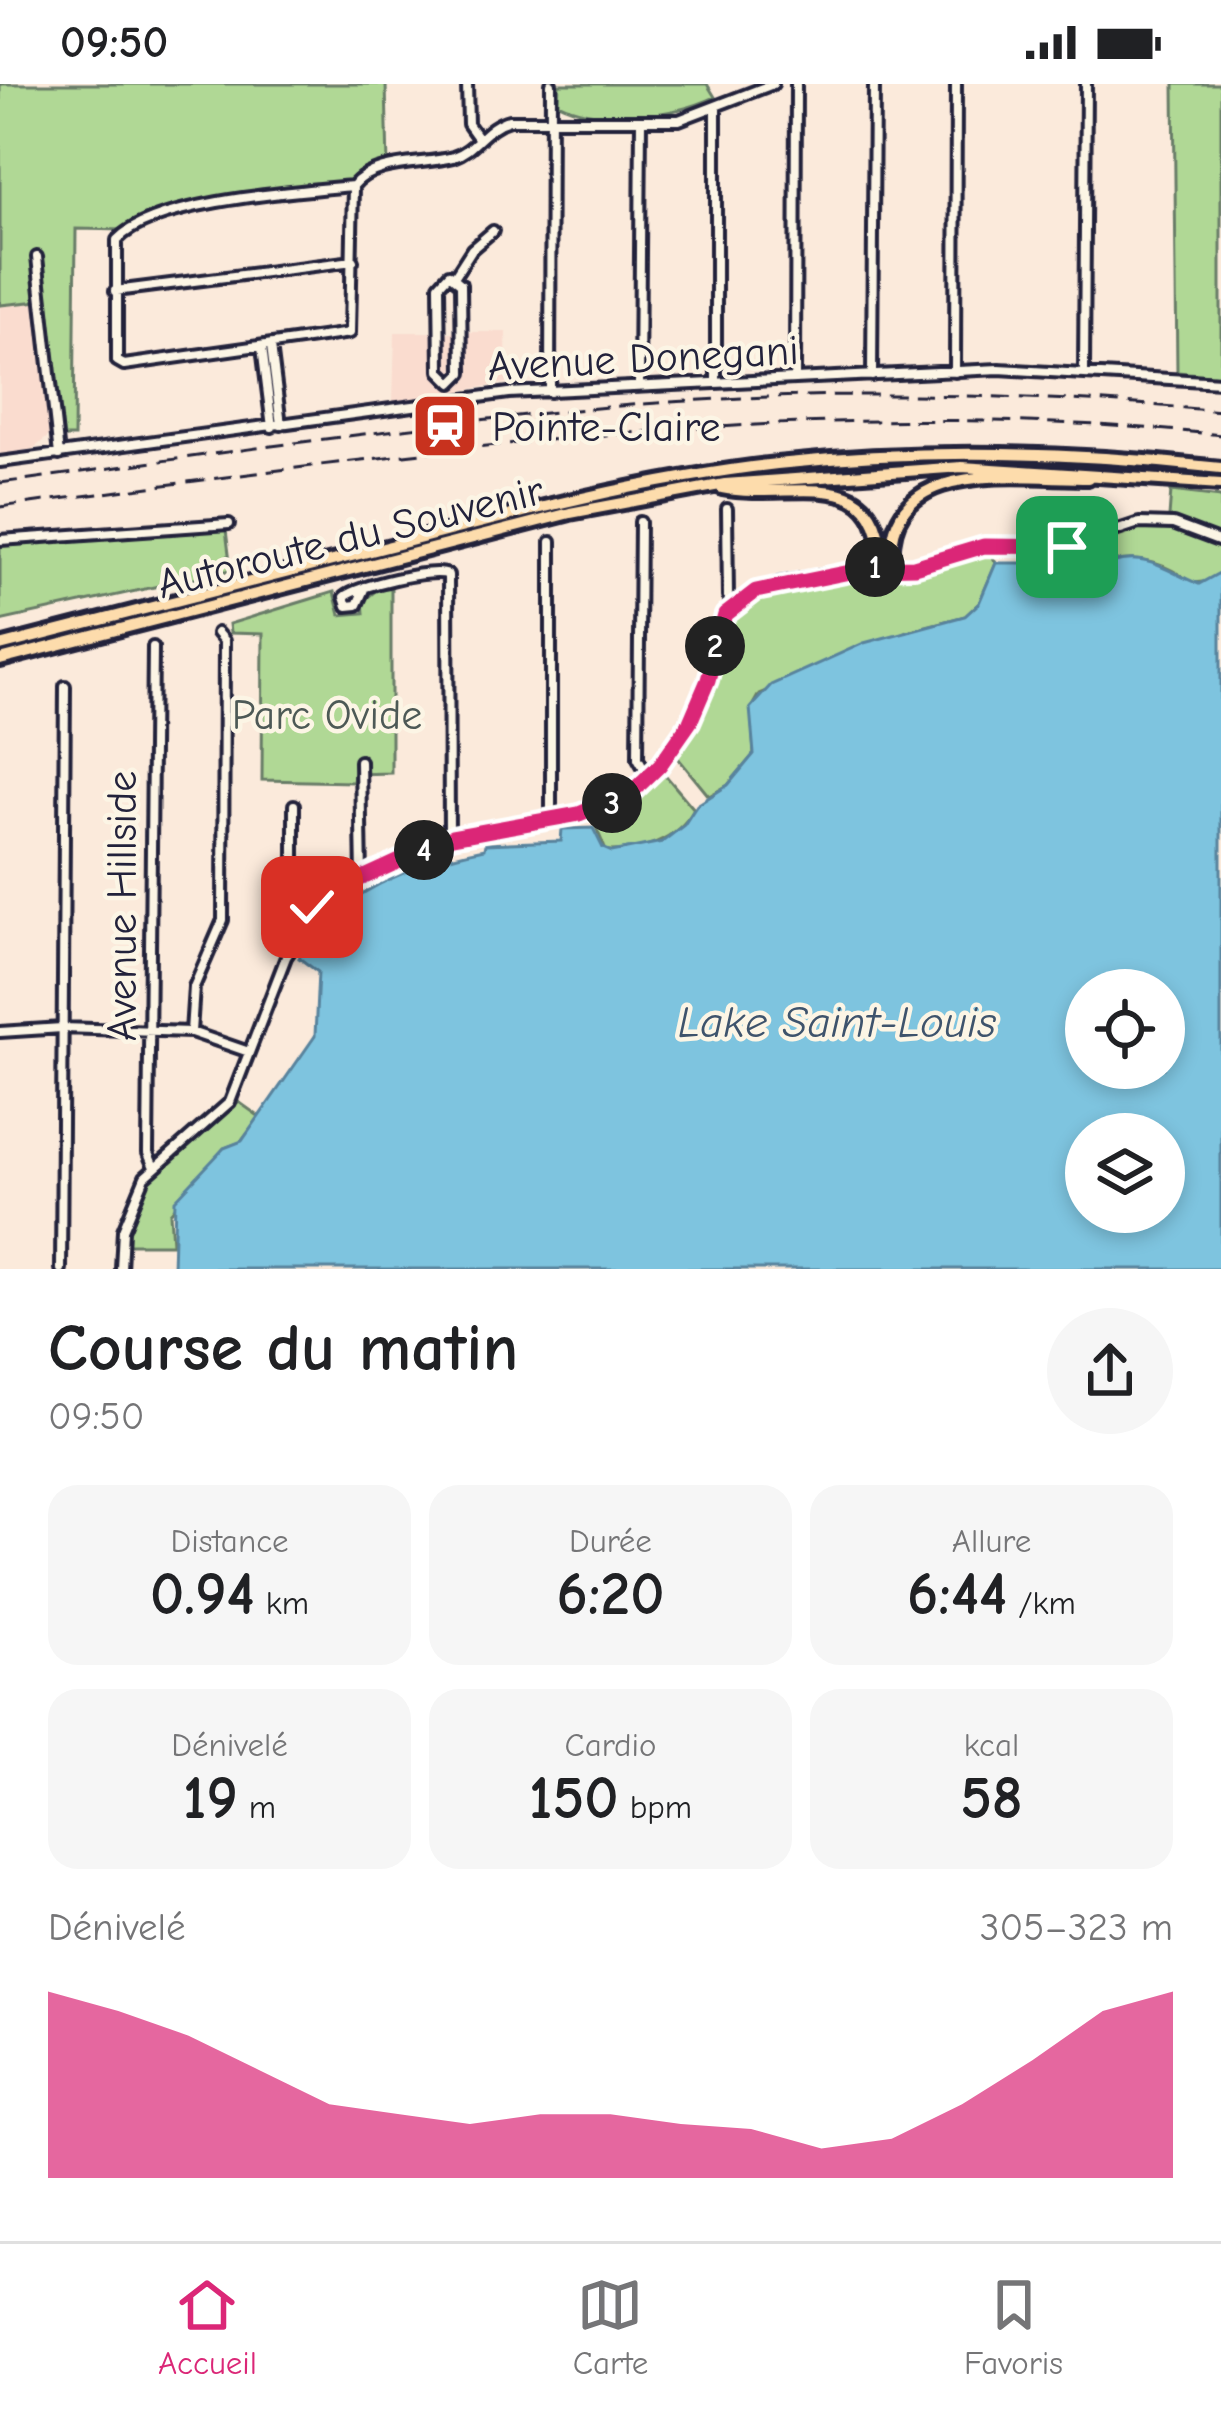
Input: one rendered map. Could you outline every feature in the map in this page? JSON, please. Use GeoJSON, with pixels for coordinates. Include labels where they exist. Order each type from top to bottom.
{"type":"FeatureCollection","features":[{"type":"Feature","properties":{"kind":"highway","name":"Autoroute du Souvenir"},"geometry":{"type":"LineString","coordinates":[[0,644],[565,501],[709,473],[803,461],[960,454],[1086,456],[1221,468]]}},
{"type":"Feature","properties":{"kind":"highway","name":"Autoroute du Souvenir"},"geometry":{"type":"LineString","coordinates":[[0,660],[570,513],[713,486],[944,467],[1221,484]]}},
{"type":"Feature","properties":{"kind":"highway"},"geometry":{"type":"LineString","coordinates":[[887,567],[898,515],[916,495],[934,486],[1010,478],[1164,477]]}},
{"type":"Feature","properties":{"kind":"highway"},"geometry":{"type":"LineString","coordinates":[[713,486],[748,493],[827,490],[853,497],[879,525],[887,567]]}},
{"type":"Feature","properties":{"kind":"street"},"geometry":{"type":"LineString","coordinates":[[467,84],[468,124],[478,138]]}},
{"type":"Feature","properties":{"kind":"street"},"geometry":{"type":"LineString","coordinates":[[550,392],[551,84]]}},
{"type":"Feature","properties":{"kind":"street"},"geometry":{"type":"LineString","coordinates":[[353,186],[350,333],[124,365],[114,354],[116,240],[128,230],[187,208],[353,186],[369,172],[461,154],[498,123],[680,120],[772,84]]}},
{"type":"Feature","properties":{"kind":"street"},"geometry":{"type":"LineString","coordinates":[[795,377],[796,84]]}},
{"type":"Feature","properties":{"kind":"street"},"geometry":{"type":"LineString","coordinates":[[872,376],[874,84]]}},
{"type":"Feature","properties":{"kind":"street"},"geometry":{"type":"LineString","coordinates":[[955,372],[956,84]]}},
{"type":"Feature","properties":{"kind":"street"},"geometry":{"type":"LineString","coordinates":[[1084,371],[1086,84]]}},
{"type":"Feature","properties":{"kind":"street"},"geometry":{"type":"LineString","coordinates":[[716,106],[716,381]]}},
{"type":"Feature","properties":{"kind":"street"},"geometry":{"type":"LineString","coordinates":[[639,386],[641,120]]}},
{"type":"Feature","properties":{"kind":"street"},"geometry":{"type":"LineString","coordinates":[[456,275],[472,250],[494,230]]}},
{"type":"Feature","properties":{"kind":"street"},"geometry":{"type":"LineString","coordinates":[[37,257],[58,454]]}},
{"type":"Feature","properties":{"kind":"street"},"geometry":{"type":"LineString","coordinates":[[115,291],[353,261]]}},
{"type":"Feature","properties":{"kind":"street"},"geometry":{"type":"LineString","coordinates":[[454,400],[452,383],[440,371],[439,285],[445,275],[456,275]]}},
{"type":"Feature","properties":{"kind":"street"},"geometry":{"type":"LineString","coordinates":[[452,383],[462,373],[461,284],[456,275]]}},
{"type":"Feature","properties":{"kind":"street"},"geometry":{"type":"LineString","coordinates":[[267,347],[277,426]]}},
{"type":"Feature","properties":{"kind":"street","name":"Avenue Donegani"},"geometry":{"type":"LineString","coordinates":[[0,462],[454,400],[639,386],[795,377],[1084,371],[1221,382]]}},
{"type":"Feature","properties":{"kind":"street"},"geometry":{"type":"LineString","coordinates":[[727,509],[728,597],[734,604]]}},
{"type":"Feature","properties":{"kind":"street"},"geometry":{"type":"LineString","coordinates":[[640,522],[638,758],[649,777]]}},
{"type":"Feature","properties":{"kind":"street"},"geometry":{"type":"LineString","coordinates":[[121,1269],[124,1226],[153,1166],[224,1110],[286,957],[316,912],[362,879],[449,838],[615,802],[649,777],[696,710],[711,671],[720,625],[734,604],[771,585],[920,566],[984,546],[1060,548],[1148,522],[1177,525],[1221,542]]}},
{"type":"Feature","properties":{"kind":"street"},"geometry":{"type":"LineString","coordinates":[[0,540],[230,524]]}},
{"type":"Feature","properties":{"kind":"street"},"geometry":{"type":"LineString","coordinates":[[551,542],[551,816]]}},
{"type":"Feature","properties":{"kind":"street"},"geometry":{"type":"LineString","coordinates":[[365,587],[436,570],[448,574],[449,838]]}},
{"type":"Feature","properties":{"kind":"street"},"geometry":{"type":"LineString","coordinates":[[191,1032],[194,987],[223,920],[224,641],[217,632]]}},
{"type":"Feature","properties":{"kind":"street","name":"Avenue Hillside"},"geometry":{"type":"LineString","coordinates":[[153,647],[149,1031],[153,1166]]}},
{"type":"Feature","properties":{"kind":"street"},"geometry":{"type":"LineString","coordinates":[[61,1269],[65,686]]}},
{"type":"Feature","properties":{"kind":"street"},"geometry":{"type":"LineString","coordinates":[[359,761],[362,879]]}},
{"type":"Feature","properties":{"kind":"street"},"geometry":{"type":"LineString","coordinates":[[294,806],[294,884],[316,912]]}},
{"type":"Feature","properties":{"kind":"street"},"geometry":{"type":"LineString","coordinates":[[0,1032],[62,1028],[191,1032],[249,1052]]}},
{"type":"Feature","properties":{"kind":"shaded area"},"geometry":{"type":"Polygon","coordinates":[[[41,300],[50,435],[33,449],[0,455],[0,305],[41,300]]]}},
{"type":"Feature","properties":{"kind":"shaded area"},"geometry":{"type":"Polygon","coordinates":[[[395,332],[506,332],[507,383],[393,402],[395,332]]]}},
{"type":"Feature","properties":{"kind":"green space"},"geometry":{"type":"Polygon","coordinates":[[[0,84],[386,84],[388,168],[369,173],[353,186],[187,208],[128,230],[76,229],[74,437],[61,437],[40,301],[0,305],[0,84]]]}},
{"type":"Feature","properties":{"kind":"green space"},"geometry":{"type":"Polygon","coordinates":[[[559,84],[707,84],[715,97],[658,113],[615,116],[558,103],[559,84]]]}},
{"type":"Feature","properties":{"kind":"green space"},"geometry":{"type":"Polygon","coordinates":[[[1174,84],[1221,84],[1221,376],[1177,372],[1174,84]]]}},
{"type":"Feature","properties":{"kind":"green space"},"geometry":{"type":"Polygon","coordinates":[[[1171,491],[1221,497],[1221,536],[1169,517],[1171,491]]]}},
{"type":"Feature","properties":{"kind":"green space"},"geometry":{"type":"Polygon","coordinates":[[[1169,527],[1221,547],[1221,572],[1213,581],[1192,583],[1164,566],[1143,561],[1110,563],[1100,541],[1129,529],[1169,527]]]}},
{"type":"Feature","properties":{"kind":"green space"},"geometry":{"type":"Polygon","coordinates":[[[226,530],[231,570],[0,621],[0,546],[226,530]]]}},
{"type":"Feature","properties":{"kind":"green space"},"geometry":{"type":"Polygon","coordinates":[[[989,550],[996,563],[979,603],[965,616],[907,631],[759,694],[751,708],[754,754],[728,785],[709,796],[674,753],[712,684],[722,632],[739,606],[778,590],[866,575],[923,572],[989,550]]]}},
{"type":"Feature","properties":{"kind":"green space","name":"Parc Ovide"},"geometry":{"type":"Polygon","coordinates":[[[379,588],[391,588],[391,773],[354,774],[353,782],[262,780],[263,634],[230,633],[229,624],[334,592],[340,615],[364,613],[363,601],[379,588]]]}},
{"type":"Feature","properties":{"kind":"green space"},"geometry":{"type":"Polygon","coordinates":[[[661,770],[694,809],[687,820],[656,842],[606,851],[591,815],[626,801],[661,770]]]}},
{"type":"Feature","properties":{"kind":"green space"},"geometry":{"type":"Polygon","coordinates":[[[236,1100],[260,1117],[241,1142],[224,1148],[170,1213],[172,1244],[126,1244],[131,1215],[154,1175],[236,1100]]]}},
{"type":"Feature","properties":{"kind":"water","name":"Lake Saint-Louis"},"geometry":{"type":"Polygon","coordinates":[[[1107,556],[1111,563],[1136,560],[1157,565],[1199,584],[1221,572],[1221,1269],[173,1269],[175,1200],[224,1148],[242,1141],[315,1036],[318,972],[299,958],[333,916],[378,885],[431,863],[484,849],[485,844],[561,841],[562,829],[593,828],[603,848],[612,852],[662,842],[684,825],[697,805],[728,785],[754,754],[750,708],[771,685],[864,643],[965,616],[979,603],[996,563],[1034,563],[1080,576],[1107,556]]]}},
{"type":"Feature","properties":{"kind":"railway"},"geometry":{"type":"LineString","coordinates":[[0,483],[473,421],[705,400],[926,395],[1221,411]]}},
{"type":"Feature","properties":{"kind":"railway"},"geometry":{"type":"LineString","coordinates":[[0,507],[457,449],[761,425],[1067,424],[1221,435]]}},
{"type":"Feature","properties":{"kind":"place","name":"Pointe-Claire"},"geometry":{"type":"Point","coordinates":[445,426]}},
{"type":"Feature","properties":{"kind":"route"},"geometry":{"type":"LineString","coordinates":[[312,907],[316,912],[356,881],[452,837],[579,814],[633,791],[660,765],[690,722],[711,671],[716,636],[725,615],[756,591],[882,566],[914,567],[984,546],[1067,547]]}}]}
